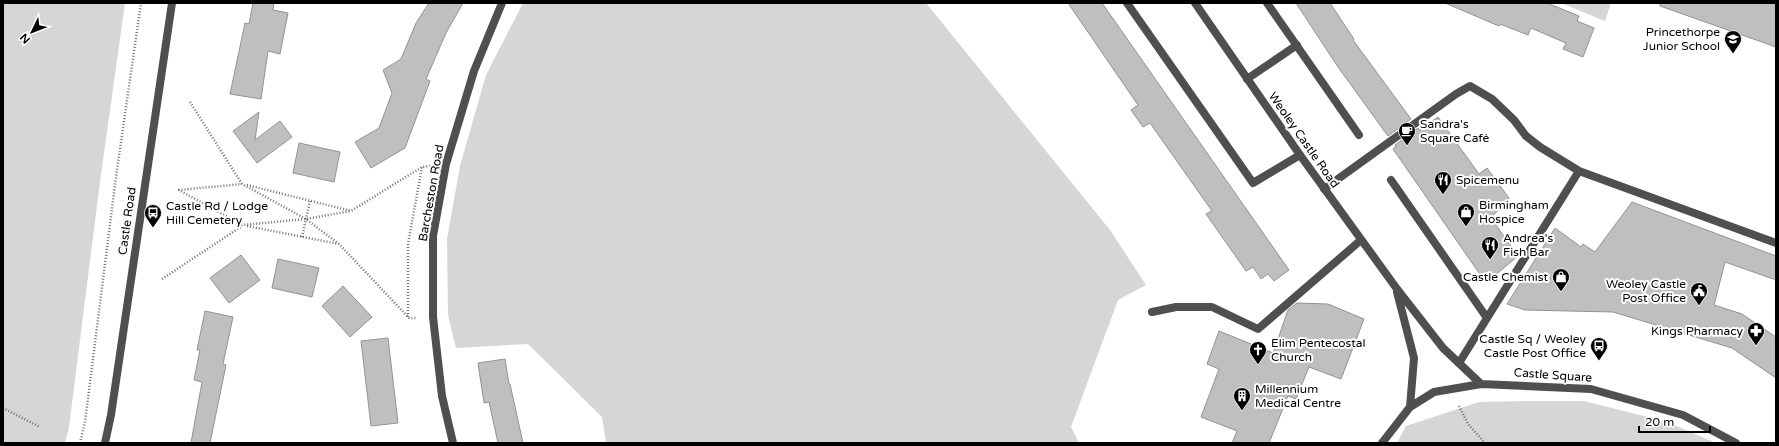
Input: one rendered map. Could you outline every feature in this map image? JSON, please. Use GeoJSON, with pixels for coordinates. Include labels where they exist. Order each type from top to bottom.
{"type":"FeatureCollection","features":[{"type":"Feature","properties":{"kind":"street","name":"Castle Road"},"geometry":{"type":"LineString","coordinates":[[105,443],[111,415],[172,3]]}},
{"type":"Feature","properties":{"kind":"street","name":"Barcheston Road"},"geometry":{"type":"LineString","coordinates":[[453,443],[442,396],[433,317],[433,236],[446,164],[474,71],[502,3]]}},
{"type":"Feature","properties":{"kind":"street"},"geometry":{"type":"LineString","coordinates":[[1126,3],[1253,183],[1300,155]]}},
{"type":"Feature","properties":{"kind":"street","name":"Weoley Castle Road"},"geometry":{"type":"LineString","coordinates":[[1195,3],[1324,190],[1397,289],[1444,348],[1481,384]]}},
{"type":"Feature","properties":{"kind":"street"},"geometry":{"type":"LineString","coordinates":[[1267,3],[1359,135]]}},
{"type":"Feature","properties":{"kind":"street"},"geometry":{"type":"LineString","coordinates":[[1247,79],[1297,45]]}},
{"type":"Feature","properties":{"kind":"street"},"geometry":{"type":"LineString","coordinates":[[1324,190],[1460,91],[1470,86],[1492,99],[1514,120],[1526,136],[1540,147],[1579,172],[1776,243]]}},
{"type":"Feature","properties":{"kind":"street"},"geometry":{"type":"LineString","coordinates":[[1459,363],[1579,172]]}},
{"type":"Feature","properties":{"kind":"street"},"geometry":{"type":"LineString","coordinates":[[1390,180],[1487,318]]}},
{"type":"Feature","properties":{"kind":"street"},"geometry":{"type":"LineString","coordinates":[[1152,312],[1176,307],[1212,307],[1258,329],[1361,240]]}},
{"type":"Feature","properties":{"kind":"street","name":"Weoley Castle Road"},"geometry":{"type":"LineString","coordinates":[[1397,289],[1414,358],[1410,407]]}},
{"type":"Feature","properties":{"kind":"street","name":"Castle Square"},"geometry":{"type":"LineString","coordinates":[[1382,443],[1410,407],[1434,392],[1481,384],[1591,389],[1683,415],[1736,443]]}},
{"type":"Feature","properties":{"kind":"path"},"geometry":{"type":"LineString","coordinates":[[80,443],[85,422],[116,177],[141,3]]}},
{"type":"Feature","properties":{"kind":"path"},"geometry":{"type":"LineString","coordinates":[[190,102],[242,184],[306,219],[339,244],[408,318],[433,317]]}},
{"type":"Feature","properties":{"kind":"path"},"geometry":{"type":"LineString","coordinates":[[162,279],[242,225],[306,219],[351,211],[422,167],[446,164]]}},
{"type":"Feature","properties":{"kind":"path"},"geometry":{"type":"LineString","coordinates":[[408,318],[408,244],[422,167]]}},
{"type":"Feature","properties":{"kind":"path"},"geometry":{"type":"LineString","coordinates":[[339,244],[242,225],[179,190],[242,184],[351,211]]}},
{"type":"Feature","properties":{"kind":"path"},"geometry":{"type":"LineString","coordinates":[[302,237],[310,201]]}},
{"type":"Feature","properties":{"kind":"path"},"geometry":{"type":"LineString","coordinates":[[1459,406],[1468,424],[1484,443]]}},
{"type":"Feature","properties":{"kind":"path"},"geometry":{"type":"LineString","coordinates":[[3,408],[40,427]]}},
{"type":"Feature","properties":{"kind":"shaded area"},"geometry":{"type":"Polygon","coordinates":[[[3,3],[125,3],[100,182],[69,427],[65,443],[3,443],[3,3]]]}},
{"type":"Feature","properties":{"kind":"shaded area"},"geometry":{"type":"Polygon","coordinates":[[[523,3],[926,3],[1110,230],[1146,285],[1118,300],[1071,427],[1079,443],[606,443],[602,417],[528,344],[456,348],[448,315],[447,239],[460,166],[486,75],[523,3]]]}},
{"type":"Feature","properties":{"kind":"shaded area"},"geometry":{"type":"Polygon","coordinates":[[[1561,3],[1611,3],[1605,21],[1561,3]]]}},
{"type":"Feature","properties":{"kind":"shaded area"},"geometry":{"type":"Polygon","coordinates":[[[1584,401],[1667,422],[1716,443],[1397,443],[1406,426],[1479,402],[1584,401]]]}},
{"type":"Feature","properties":{"kind":"building"},"geometry":{"type":"Polygon","coordinates":[[[253,3],[274,3],[273,10],[288,13],[280,54],[268,51],[261,99],[230,94],[245,23],[249,24],[253,3]]]}},
{"type":"Feature","properties":{"kind":"building"},"geometry":{"type":"Polygon","coordinates":[[[429,3],[463,3],[446,33],[426,79],[430,81],[405,148],[371,168],[355,142],[379,128],[392,93],[383,70],[401,59],[416,23],[429,3]]]}},
{"type":"Feature","properties":{"kind":"building"},"geometry":{"type":"Polygon","coordinates":[[[1068,3],[1102,3],[1289,270],[1274,281],[1268,274],[1261,279],[1253,267],[1246,271],[1206,214],[1212,211],[1150,123],[1143,127],[1131,110],[1138,105],[1068,3]]]}},
{"type":"Feature","properties":{"kind":"building"},"geometry":{"type":"Polygon","coordinates":[[[1296,3],[1330,3],[1354,39],[1353,40],[1411,119],[1388,136],[1338,67],[1296,3]]]}},
{"type":"Feature","properties":{"kind":"building"},"geometry":{"type":"Polygon","coordinates":[[[1445,3],[1547,3],[1579,16],[1577,21],[1594,28],[1583,57],[1563,49],[1566,43],[1531,28],[1528,35],[1500,24],[1499,26],[1445,3]]]}},
{"type":"Feature","properties":{"kind":"building"},"geometry":{"type":"Polygon","coordinates":[[[1660,3],[1776,3],[1776,47],[1660,6],[1660,3]]]}},
{"type":"Feature","properties":{"kind":"building"},"geometry":{"type":"Polygon","coordinates":[[[259,112],[255,140],[280,121],[292,137],[257,163],[233,131],[259,112]]]}},
{"type":"Feature","properties":{"kind":"building"},"geometry":{"type":"Polygon","coordinates":[[[1438,117],[1479,174],[1487,168],[1509,198],[1491,218],[1518,256],[1486,283],[1393,149],[1396,147],[1395,145],[1418,128],[1419,130],[1438,117]]]}},
{"type":"Feature","properties":{"kind":"building"},"geometry":{"type":"Polygon","coordinates":[[[299,143],[340,152],[334,182],[293,173],[299,143]]]}},
{"type":"Feature","properties":{"kind":"building"},"geometry":{"type":"Polygon","coordinates":[[[1632,202],[1776,256],[1776,280],[1725,262],[1714,305],[1742,314],[1776,337],[1776,378],[1732,348],[1613,312],[1525,310],[1507,304],[1555,228],[1581,247],[1583,244],[1595,252],[1632,202]]]}},
{"type":"Feature","properties":{"kind":"building"},"geometry":{"type":"Polygon","coordinates":[[[241,255],[260,280],[229,303],[210,278],[241,255]]]}},
{"type":"Feature","properties":{"kind":"building"},"geometry":{"type":"Polygon","coordinates":[[[278,259],[319,268],[312,297],[272,288],[278,259]]]}},
{"type":"Feature","properties":{"kind":"building"},"geometry":{"type":"Polygon","coordinates":[[[343,286],[372,317],[350,337],[322,306],[343,286]]]}},
{"type":"Feature","properties":{"kind":"building"},"geometry":{"type":"Polygon","coordinates":[[[1297,303],[1328,304],[1364,319],[1341,379],[1309,367],[1296,399],[1288,396],[1269,443],[1232,443],[1237,431],[1201,417],[1219,369],[1207,364],[1219,331],[1273,353],[1288,310],[1297,303]]]}},
{"type":"Feature","properties":{"kind":"building"},"geometry":{"type":"Polygon","coordinates":[[[205,311],[233,317],[223,364],[226,365],[210,443],[191,443],[202,382],[194,380],[200,350],[197,350],[205,311]]]}},
{"type":"Feature","properties":{"kind":"building"},"geometry":{"type":"Polygon","coordinates":[[[388,338],[398,423],[371,426],[361,341],[388,338]]]}},
{"type":"Feature","properties":{"kind":"building"},"geometry":{"type":"Polygon","coordinates":[[[505,359],[509,384],[523,443],[498,443],[489,402],[484,403],[478,363],[505,359]]]}},
{"type":"Feature","properties":{"kind":"place","name":"Princethorpe Junior School"},"geometry":{"type":"Point","coordinates":[1733,54]}},
{"type":"Feature","properties":{"kind":"place","name":"Sandra's Square Café"},"geometry":{"type":"Point","coordinates":[1407,146]}},
{"type":"Feature","properties":{"kind":"place","name":"Spicemenu"},"geometry":{"type":"Point","coordinates":[1443,195]}},
{"type":"Feature","properties":{"kind":"place","name":"Birmingham Hospice"},"geometry":{"type":"Point","coordinates":[1466,227]}},
{"type":"Feature","properties":{"kind":"place","name":"Castle Rd / Lodge Hill Cemetery"},"geometry":{"type":"Point","coordinates":[153,228]}},
{"type":"Feature","properties":{"kind":"place","name":"Andrea's Fish Bar"},"geometry":{"type":"Point","coordinates":[1490,260]}},
{"type":"Feature","properties":{"kind":"place","name":"Castle Chemist"},"geometry":{"type":"Point","coordinates":[1561,292]}},
{"type":"Feature","properties":{"kind":"place","name":"Weoley Castle Post Office"},"geometry":{"type":"Point","coordinates":[1699,306]}},
{"type":"Feature","properties":{"kind":"place","name":"Kings Pharmacy"},"geometry":{"type":"Point","coordinates":[1756,346]}},
{"type":"Feature","properties":{"kind":"place","name":"Castle Sq / Weoley Castle Post Office"},"geometry":{"type":"Point","coordinates":[1599,361]}},
{"type":"Feature","properties":{"kind":"place","name":"Elim Pentecostal Church"},"geometry":{"type":"Point","coordinates":[1258,365]}},
{"type":"Feature","properties":{"kind":"place","name":"Millennium Medical Centre"},"geometry":{"type":"Point","coordinates":[1242,411]}}]}
